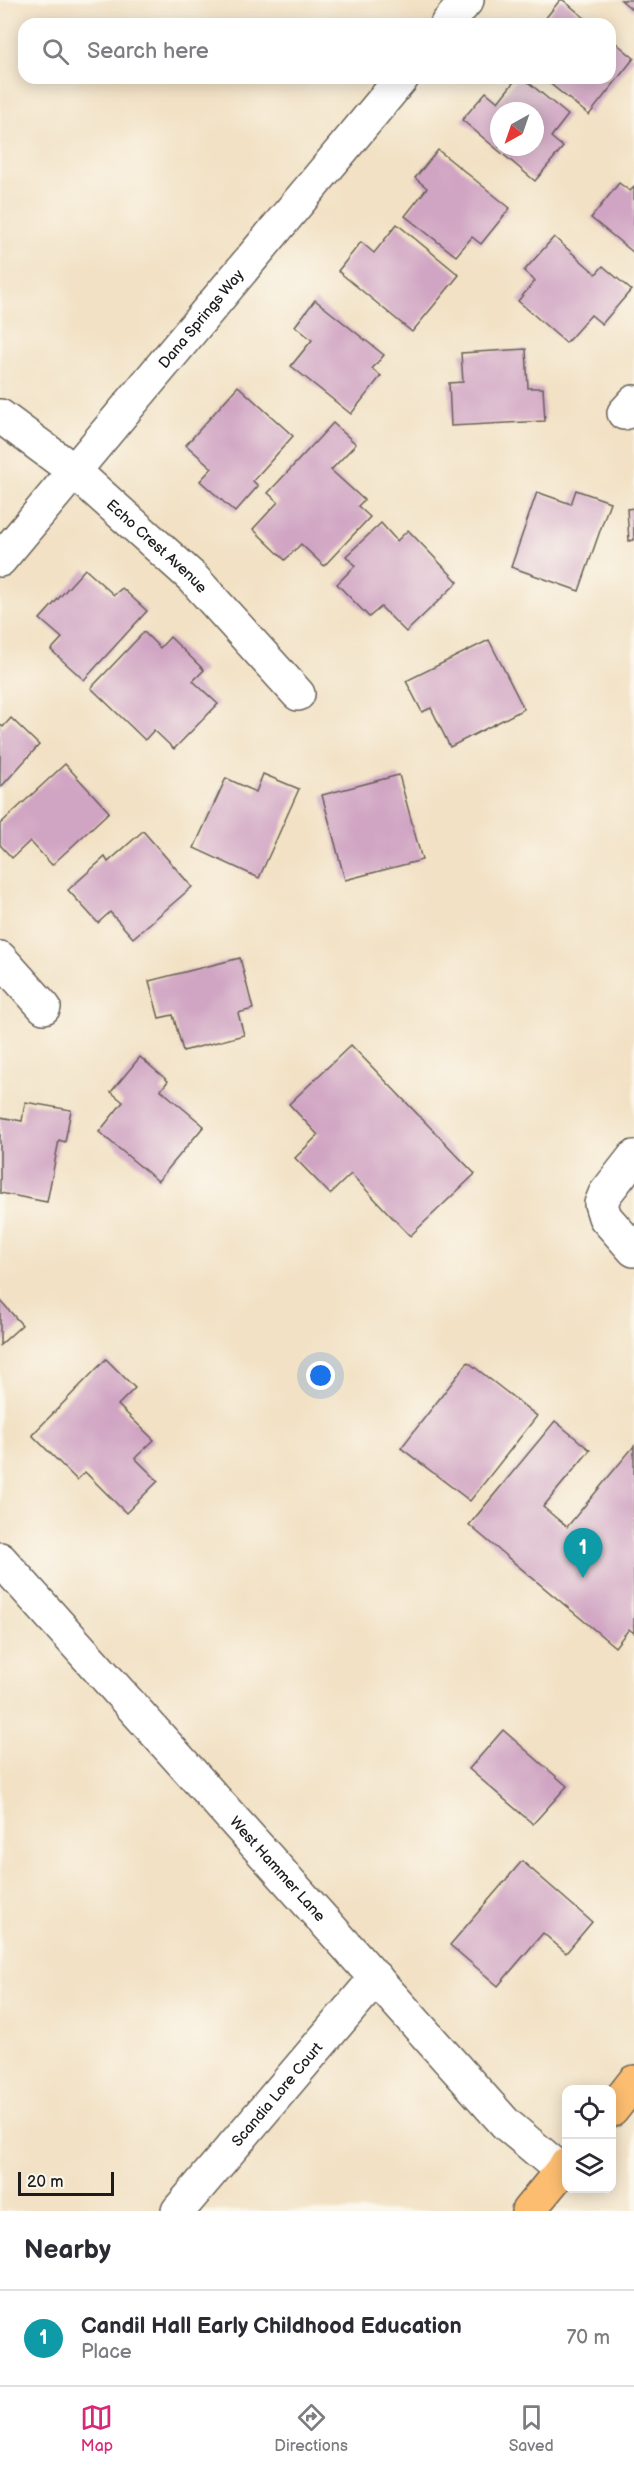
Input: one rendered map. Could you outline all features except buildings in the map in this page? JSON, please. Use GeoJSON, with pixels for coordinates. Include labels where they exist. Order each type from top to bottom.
{"type":"FeatureCollection","features":[{"type":"Feature","properties":{"kind":"main road"},"geometry":{"type":"LineString","coordinates":[[616,2105],[634,2082]]}},
{"type":"Feature","properties":{"kind":"main road"},"geometry":{"type":"LineString","coordinates":[[528,2211],[562,2170]]}},
{"type":"Feature","properties":{"kind":"street"},"geometry":{"type":"LineString","coordinates":[[452,18],[467,0]]}},
{"type":"Feature","properties":{"kind":"street","name":"Dana Springs Way"},"geometry":{"type":"LineString","coordinates":[[0,560],[397,84]]}},
{"type":"Feature","properties":{"kind":"street","name":"Echo Crest Avenue"},"geometry":{"type":"LineString","coordinates":[[0,417],[74,471],[192,577],[298,694]]}},
{"type":"Feature","properties":{"kind":"street"},"geometry":{"type":"LineString","coordinates":[[0,958],[44,1007]]}},
{"type":"Feature","properties":{"kind":"street"},"geometry":{"type":"LineString","coordinates":[[634,1157],[605,1194],[601,1204],[605,1217],[634,1250]]}},
{"type":"Feature","properties":{"kind":"street","name":"West Hammer Lane"},"geometry":{"type":"LineString","coordinates":[[0,1559],[506,2124],[562,2166]]}},
{"type":"Feature","properties":{"kind":"street","name":"Scandia Lore Court"},"geometry":{"type":"LineString","coordinates":[[178,2211],[376,1978]]}},
{"type":"Feature","properties":{"kind":"place","name":"Candil Hall Early Childhood Education"},"geometry":{"type":"Point","coordinates":[583,1578]}}]}
